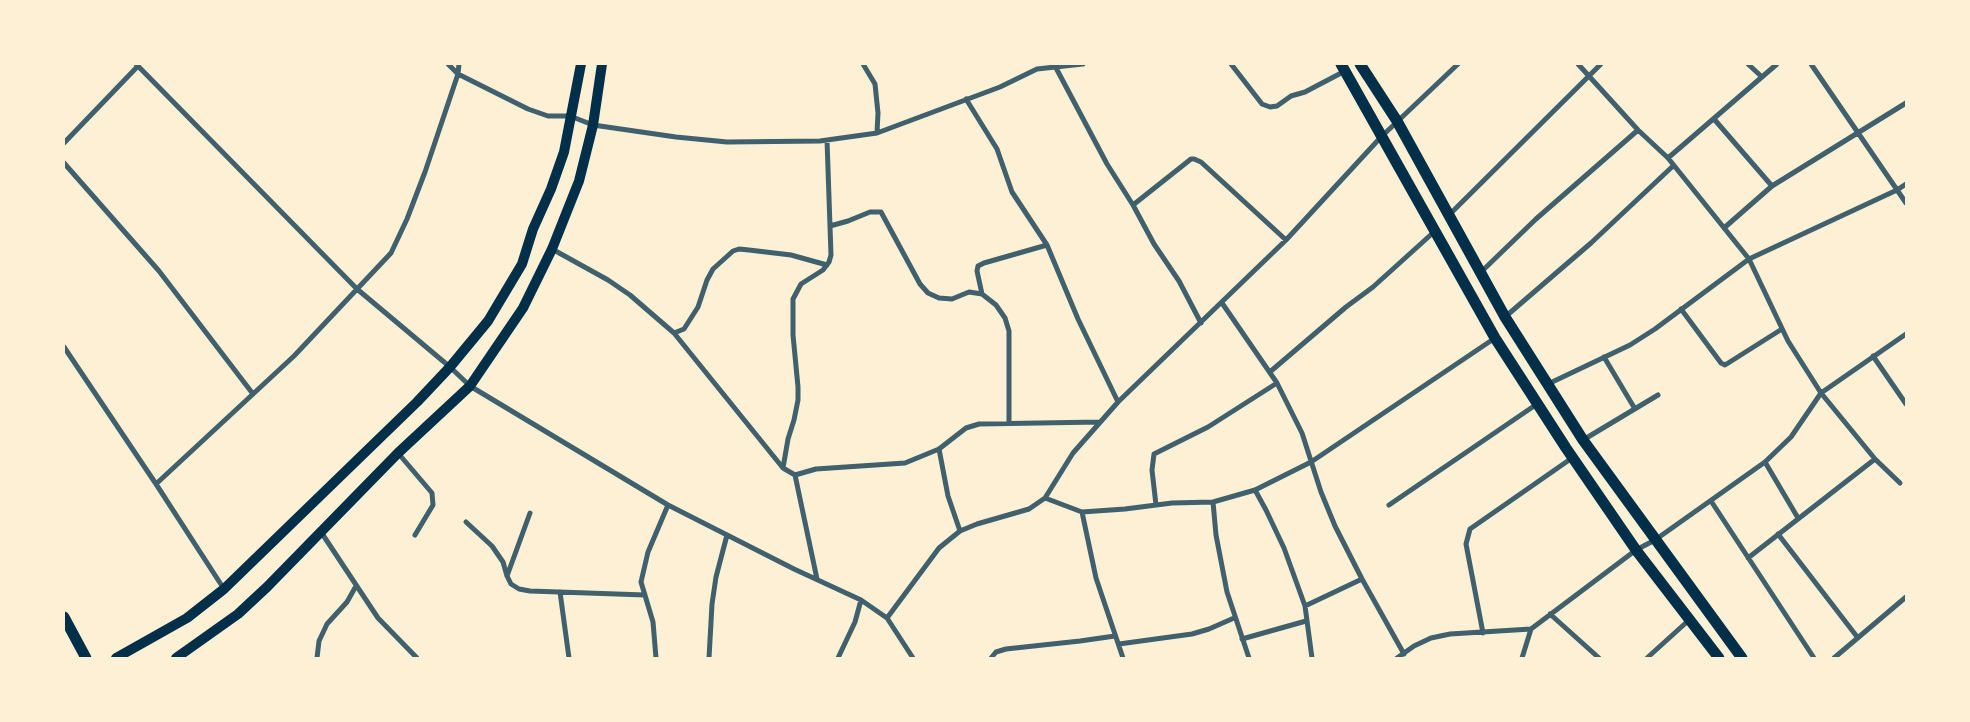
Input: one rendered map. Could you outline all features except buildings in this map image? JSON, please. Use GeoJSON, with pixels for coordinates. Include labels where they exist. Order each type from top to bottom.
{"type":"FeatureCollection","features":[{"type":"Feature","properties":{"kind":"main road"},"geometry":{"type":"LineString","coordinates":[[116,658],[187,618],[224,589],[417,402],[450,367],[488,321],[522,264],[533,230],[551,188],[564,152],[581,64]]}},
{"type":"Feature","properties":{"kind":"main road"},"geometry":{"type":"LineString","coordinates":[[176,658],[238,614],[267,587],[398,453],[470,386],[523,308],[552,249],[579,181],[593,125],[602,64]]}},
{"type":"Feature","properties":{"kind":"main road"},"geometry":{"type":"LineString","coordinates":[[1360,64],[1397,121],[1448,217],[1505,317],[1583,440],[1742,658]]}},
{"type":"Feature","properties":{"kind":"main road"},"geometry":{"type":"LineString","coordinates":[[1343,68],[1495,338],[1537,404],[1636,550],[1719,658]]}},
{"type":"Feature","properties":{"kind":"main road"},"geometry":{"type":"LineString","coordinates":[[64,616],[86,658]]}},
{"type":"Feature","properties":{"kind":"street"},"geometry":{"type":"LineString","coordinates":[[448,64],[458,74],[548,116],[570,116],[593,125],[676,137],[728,142],[827,140],[877,133],[1000,87],[1037,66],[1083,64]]}},
{"type":"Feature","properties":{"kind":"street"},"geometry":{"type":"LineString","coordinates":[[156,484],[294,356],[391,253],[407,219],[425,172],[460,64]]}},
{"type":"Feature","properties":{"kind":"street"},"geometry":{"type":"LineString","coordinates":[[863,64],[875,84],[878,113],[877,133]]}},
{"type":"Feature","properties":{"kind":"street"},"geometry":{"type":"LineString","coordinates":[[1231,64],[1262,104],[1270,107],[1277,106],[1291,96],[1305,92],[1343,68]]}},
{"type":"Feature","properties":{"kind":"street"},"geometry":{"type":"LineString","coordinates":[[887,618],[939,548],[960,531],[977,524],[1029,509],[1045,498],[1073,453],[1118,402],[1286,240],[1381,137],[1458,64]]}},
{"type":"Feature","properties":{"kind":"street"},"geometry":{"type":"LineString","coordinates":[[1578,64],[1638,130],[1668,158],[1749,259],[1782,328],[1821,393],[1875,459],[1900,483]]}},
{"type":"Feature","properties":{"kind":"street"},"geometry":{"type":"LineString","coordinates":[[1448,217],[1601,64]]}},
{"type":"Feature","properties":{"kind":"street"},"geometry":{"type":"LineString","coordinates":[[1748,64],[1762,77]]}},
{"type":"Feature","properties":{"kind":"street"},"geometry":{"type":"LineString","coordinates":[[1668,158],[1777,64]]}},
{"type":"Feature","properties":{"kind":"street"},"geometry":{"type":"LineString","coordinates":[[1811,64],[1906,203]]}},
{"type":"Feature","properties":{"kind":"street"},"geometry":{"type":"LineString","coordinates":[[64,143],[137,65],[357,289],[470,386],[668,505],[861,600],[887,618],[913,658]]}},
{"type":"Feature","properties":{"kind":"street"},"geometry":{"type":"LineString","coordinates":[[1055,66],[1107,164],[1178,281],[1201,323]]}},
{"type":"Feature","properties":{"kind":"street"},"geometry":{"type":"LineString","coordinates":[[966,99],[997,148],[1012,192],[1046,245],[1078,319],[1118,402]]}},
{"type":"Feature","properties":{"kind":"street"},"geometry":{"type":"LineString","coordinates":[[1724,228],[1772,186],[1906,103]]}},
{"type":"Feature","properties":{"kind":"street"},"geometry":{"type":"LineString","coordinates":[[1714,119],[1772,186]]}},
{"type":"Feature","properties":{"kind":"street"},"geometry":{"type":"LineString","coordinates":[[1480,273],[1536,219],[1638,130]]}},
{"type":"Feature","properties":{"kind":"street"},"geometry":{"type":"LineString","coordinates":[[783,468],[798,400],[792,335],[792,299],[801,284],[824,270],[831,255],[827,140]]}},
{"type":"Feature","properties":{"kind":"street"},"geometry":{"type":"LineString","coordinates":[[1133,205],[1191,159],[1194,159],[1201,162],[1286,240]]}},
{"type":"Feature","properties":{"kind":"street"},"geometry":{"type":"LineString","coordinates":[[64,163],[158,271],[253,394]]}},
{"type":"Feature","properties":{"kind":"street"},"geometry":{"type":"LineString","coordinates":[[1505,317],[1591,243],[1673,166]]}},
{"type":"Feature","properties":{"kind":"street"},"geometry":{"type":"LineString","coordinates":[[1548,384],[1630,344],[1749,259],[1897,190],[1906,184]]}},
{"type":"Feature","properties":{"kind":"street"},"geometry":{"type":"LineString","coordinates":[[830,226],[870,212],[881,212],[920,284],[928,293],[939,298],[952,298],[969,292],[982,294],[996,305],[1005,318],[1009,331],[1009,423]]}},
{"type":"Feature","properties":{"kind":"street"},"geometry":{"type":"LineString","coordinates":[[1271,371],[1346,307],[1373,287],[1435,231]]}},
{"type":"Feature","properties":{"kind":"street"},"geometry":{"type":"LineString","coordinates":[[982,294],[976,271],[978,266],[1046,245]]}},
{"type":"Feature","properties":{"kind":"street"},"geometry":{"type":"LineString","coordinates":[[552,249],[608,280],[630,295],[674,333],[783,468],[795,475],[816,469],[905,463],[939,449],[966,428],[979,424],[1100,422]]}},
{"type":"Feature","properties":{"kind":"street"},"geometry":{"type":"LineString","coordinates":[[674,333],[684,328],[698,307],[713,269],[733,251],[739,249],[802,256],[827,264]]}},
{"type":"Feature","properties":{"kind":"street"},"geometry":{"type":"LineString","coordinates":[[1222,303],[1278,383],[1302,433],[1321,492],[1335,526],[1404,654]]}},
{"type":"Feature","properties":{"kind":"street"},"geometry":{"type":"LineString","coordinates":[[1681,309],[1721,363],[1726,365],[1782,328]]}},
{"type":"Feature","properties":{"kind":"street"},"geometry":{"type":"LineString","coordinates":[[1397,658],[1430,638],[1450,634],[1531,629],[1636,550],[1655,540],[1765,462],[1791,437],[1821,393],[1906,334]]}},
{"type":"Feature","properties":{"kind":"street"},"geometry":{"type":"LineString","coordinates":[[1045,498],[1082,512],[1213,502],[1255,490],[1311,462],[1495,338]]}},
{"type":"Feature","properties":{"kind":"street"},"geometry":{"type":"LineString","coordinates":[[64,347],[224,589]]}},
{"type":"Feature","properties":{"kind":"street"},"geometry":{"type":"LineString","coordinates":[[1874,356],[1906,404]]}},
{"type":"Feature","properties":{"kind":"street"},"geometry":{"type":"LineString","coordinates":[[1604,357],[1635,409]]}},
{"type":"Feature","properties":{"kind":"street"},"geometry":{"type":"LineString","coordinates":[[1156,505],[1152,470],[1154,454],[1208,427],[1278,383]]}},
{"type":"Feature","properties":{"kind":"street"},"geometry":{"type":"LineString","coordinates":[[1583,440],[1658,396]]}},
{"type":"Feature","properties":{"kind":"street"},"geometry":{"type":"LineString","coordinates":[[1388,505],[1537,404]]}},
{"type":"Feature","properties":{"kind":"street"},"geometry":{"type":"LineString","coordinates":[[939,449],[948,496],[960,531]]}},
{"type":"Feature","properties":{"kind":"street"},"geometry":{"type":"LineString","coordinates":[[398,453],[432,493],[433,505],[415,534]]}},
{"type":"Feature","properties":{"kind":"street"},"geometry":{"type":"LineString","coordinates":[[1483,633],[1466,544],[1470,529],[1572,458]]}},
{"type":"Feature","properties":{"kind":"street"},"geometry":{"type":"LineString","coordinates":[[1748,558],[1875,459]]}},
{"type":"Feature","properties":{"kind":"street"},"geometry":{"type":"LineString","coordinates":[[1765,462],[1798,518]]}},
{"type":"Feature","properties":{"kind":"street"},"geometry":{"type":"LineString","coordinates":[[795,475],[817,579]]}},
{"type":"Feature","properties":{"kind":"street"},"geometry":{"type":"LineString","coordinates":[[1255,490],[1284,548],[1305,606],[1312,658]]}},
{"type":"Feature","properties":{"kind":"street"},"geometry":{"type":"LineString","coordinates":[[1711,501],[1814,658]]}},
{"type":"Feature","properties":{"kind":"street"},"geometry":{"type":"LineString","coordinates":[[1213,502],[1216,535],[1227,592],[1234,618],[1249,658]]}},
{"type":"Feature","properties":{"kind":"street"},"geometry":{"type":"LineString","coordinates":[[656,658],[653,622],[641,582],[648,552],[668,505]]}},
{"type":"Feature","properties":{"kind":"street"},"geometry":{"type":"LineString","coordinates":[[1082,512],[1096,578],[1124,658]]}},
{"type":"Feature","properties":{"kind":"street"},"geometry":{"type":"LineString","coordinates":[[507,576],[530,513]]}},
{"type":"Feature","properties":{"kind":"street"},"geometry":{"type":"LineString","coordinates":[[466,522],[492,546],[502,562],[511,584],[518,589],[579,594],[645,595]]}},
{"type":"Feature","properties":{"kind":"street"},"geometry":{"type":"LineString","coordinates":[[321,531],[378,618],[417,658]]}},
{"type":"Feature","properties":{"kind":"street"},"geometry":{"type":"LineString","coordinates":[[1778,534],[1858,638]]}},
{"type":"Feature","properties":{"kind":"street"},"geometry":{"type":"LineString","coordinates":[[709,658],[714,595],[721,555],[727,535]]}},
{"type":"Feature","properties":{"kind":"street"},"geometry":{"type":"LineString","coordinates":[[1305,606],[1362,579]]}},
{"type":"Feature","properties":{"kind":"street"},"geometry":{"type":"LineString","coordinates":[[317,658],[319,641],[327,624],[347,602],[356,586]]}},
{"type":"Feature","properties":{"kind":"street"},"geometry":{"type":"LineString","coordinates":[[560,592],[569,658]]}},
{"type":"Feature","properties":{"kind":"street"},"geometry":{"type":"LineString","coordinates":[[1834,658],[1906,596]]}},
{"type":"Feature","properties":{"kind":"street"},"geometry":{"type":"LineString","coordinates":[[838,658],[855,622],[861,600]]}},
{"type":"Feature","properties":{"kind":"street"},"geometry":{"type":"LineString","coordinates":[[1550,614],[1600,658]]}},
{"type":"Feature","properties":{"kind":"street"},"geometry":{"type":"LineString","coordinates":[[1119,644],[1192,634],[1234,618]]}},
{"type":"Feature","properties":{"kind":"street"},"geometry":{"type":"LineString","coordinates":[[1647,658],[1690,620]]}},
{"type":"Feature","properties":{"kind":"street"},"geometry":{"type":"LineString","coordinates":[[1242,639],[1306,621]]}},
{"type":"Feature","properties":{"kind":"street"},"geometry":{"type":"LineString","coordinates":[[1522,658],[1531,629]]}},
{"type":"Feature","properties":{"kind":"street"},"geometry":{"type":"LineString","coordinates":[[991,658],[996,652],[1014,648],[1080,642],[1115,636]]}}]}
